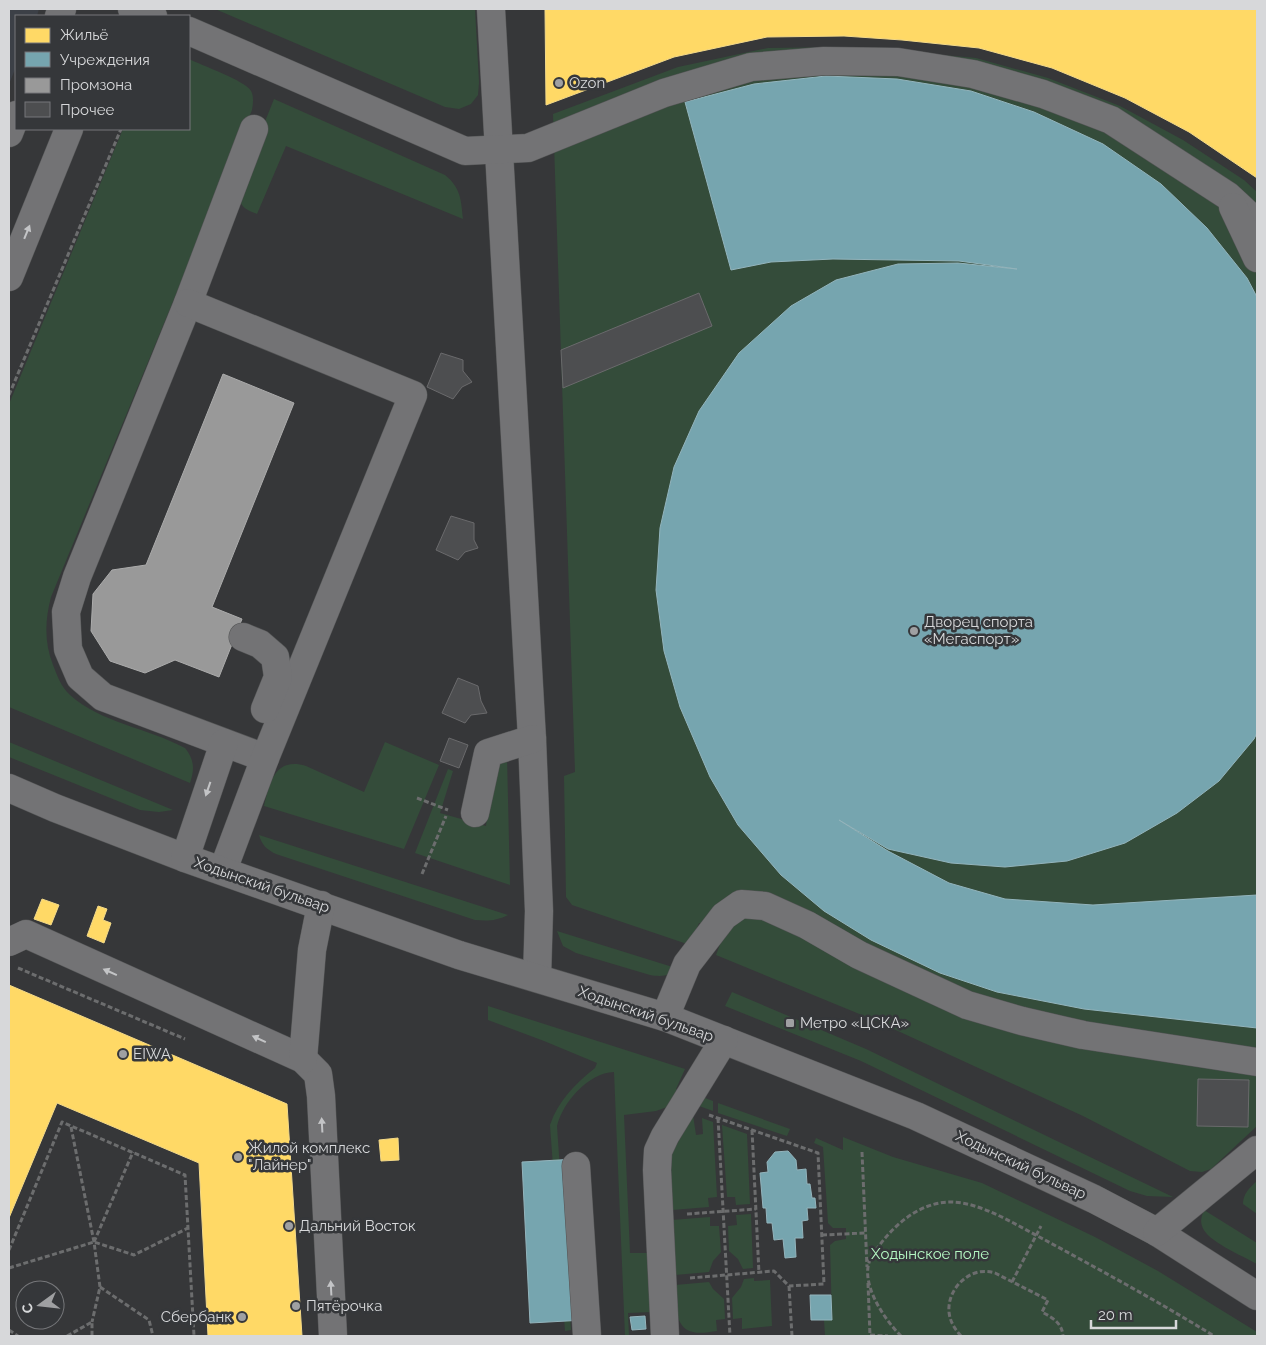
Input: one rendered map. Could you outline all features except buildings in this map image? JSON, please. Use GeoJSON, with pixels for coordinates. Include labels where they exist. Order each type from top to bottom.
{"type":"FeatureCollection","features":[{"type":"Feature","properties":{"kind":"street"},"geometry":{"type":"LineString","coordinates":[[132,9],[150,15]]}},
{"type":"Feature","properties":{"kind":"street"},"geometry":{"type":"LineString","coordinates":[[490,9],[532,739],[539,911],[537,978]]}},
{"type":"Feature","properties":{"kind":"street"},"geometry":{"type":"LineString","coordinates":[[190,31],[465,151],[528,148],[664,92],[751,67],[824,61],[898,62],[973,74],[1043,94],[1111,120],[1228,196],[1257,223]]}},
{"type":"Feature","properties":{"kind":"street"},"geometry":{"type":"LineString","coordinates":[[9,133],[15,118]]}},
{"type":"Feature","properties":{"kind":"street"},"geometry":{"type":"LineString","coordinates":[[245,751],[103,697],[80,677],[68,650],[66,612],[77,577],[188,304],[254,129]]}},
{"type":"Feature","properties":{"kind":"street"},"geometry":{"type":"LineString","coordinates":[[9,278],[69,130]]}},
{"type":"Feature","properties":{"kind":"street"},"geometry":{"type":"LineString","coordinates":[[1228,196],[1257,258]]}},
{"type":"Feature","properties":{"kind":"street"},"geometry":{"type":"LineString","coordinates":[[185,858],[245,751],[413,395],[188,304]]}},
{"type":"Feature","properties":{"kind":"street"},"geometry":{"type":"LineString","coordinates":[[223,870],[245,751],[278,677],[275,658],[260,644],[243,637]]}},
{"type":"Feature","properties":{"kind":"street"},"geometry":{"type":"LineString","coordinates":[[464,807],[488,753],[532,739]]}},
{"type":"Feature","properties":{"kind":"street","name":"Ходынский бульвар"},"geometry":{"type":"LineString","coordinates":[[9,788],[55,808],[185,858],[459,955],[665,1018],[916,1116],[1094,1199],[1157,1232],[1257,1296]]}},
{"type":"Feature","properties":{"kind":"street"},"geometry":{"type":"LineString","coordinates":[[665,1018],[687,964],[724,916],[741,904],[766,906],[807,925],[859,955],[967,1005],[1022,1021],[1083,1035],[1257,1062]]}},
{"type":"Feature","properties":{"kind":"street"},"geometry":{"type":"LineString","coordinates":[[303,1059],[312,950],[321,906]]}},
{"type":"Feature","properties":{"kind":"street"},"geometry":{"type":"LineString","coordinates":[[9,942],[26,934],[303,1059],[318,1074],[321,1096],[333,1336]]}},
{"type":"Feature","properties":{"kind":"street"},"geometry":{"type":"LineString","coordinates":[[665,1336],[658,1152],[665,1136],[724,1040]]}},
{"type":"Feature","properties":{"kind":"street"},"geometry":{"type":"LineString","coordinates":[[1157,1232],[1257,1150]]}},
{"type":"Feature","properties":{"kind":"street"},"geometry":{"type":"LineString","coordinates":[[576,1166],[587,1336]]}},
{"type":"Feature","properties":{"kind":"path"},"geometry":{"type":"LineString","coordinates":[[9,395],[121,130]]}},
{"type":"Feature","properties":{"kind":"path"},"geometry":{"type":"LineString","coordinates":[[417,798],[448,810],[464,807]]}},
{"type":"Feature","properties":{"kind":"path"},"geometry":{"type":"LineString","coordinates":[[422,874],[448,810]]}},
{"type":"Feature","properties":{"kind":"path"},"geometry":{"type":"LineString","coordinates":[[14,970],[18,968],[188,1040]]}},
{"type":"Feature","properties":{"kind":"path"},"geometry":{"type":"LineString","coordinates":[[684,1106],[818,1153],[824,1284],[789,1286]]}},
{"type":"Feature","properties":{"kind":"path"},"geometry":{"type":"LineString","coordinates":[[718,1118],[730,1336]]}},
{"type":"Feature","properties":{"kind":"path"},"geometry":{"type":"LineString","coordinates":[[9,1250],[62,1122],[185,1174],[194,1336]]}},
{"type":"Feature","properties":{"kind":"path"},"geometry":{"type":"LineString","coordinates":[[71,1126],[94,1242],[100,1287],[92,1322],[92,1336]]}},
{"type":"Feature","properties":{"kind":"path"},"geometry":{"type":"LineString","coordinates":[[752,1130],[760,1273]]}},
{"type":"Feature","properties":{"kind":"path"},"geometry":{"type":"LineString","coordinates":[[94,1242],[134,1152]]}},
{"type":"Feature","properties":{"kind":"path"},"geometry":{"type":"LineString","coordinates":[[862,1152],[870,1336],[888,1336]]}},
{"type":"Feature","properties":{"kind":"path"},"geometry":{"type":"LineString","coordinates":[[901,1336],[878,1306],[869,1285],[867,1270],[870,1259],[898,1225],[914,1213],[938,1203],[958,1202],[979,1208],[1036,1236],[1142,1293],[1214,1336]]}},
{"type":"Feature","properties":{"kind":"path"},"geometry":{"type":"LineString","coordinates":[[659,1216],[756,1209]]}},
{"type":"Feature","properties":{"kind":"path"},"geometry":{"type":"LineString","coordinates":[[1012,1282],[1041,1226]]}},
{"type":"Feature","properties":{"kind":"path"},"geometry":{"type":"LineString","coordinates":[[9,1268],[94,1242],[134,1255],[188,1228]]}},
{"type":"Feature","properties":{"kind":"path"},"geometry":{"type":"LineString","coordinates":[[822,1234],[865,1233]]}},
{"type":"Feature","properties":{"kind":"path"},"geometry":{"type":"LineString","coordinates":[[662,1281],[774,1271],[789,1286],[792,1336]]}},
{"type":"Feature","properties":{"kind":"path"},"geometry":{"type":"LineString","coordinates":[[961,1336],[954,1327],[949,1309],[951,1297],[961,1281],[969,1275],[987,1271],[996,1273],[1048,1300],[1042,1312],[1058,1322],[1063,1336]]}},
{"type":"Feature","properties":{"kind":"path"},"geometry":{"type":"LineString","coordinates":[[100,1287],[149,1320],[153,1336]]}},
{"type":"Feature","properties":{"kind":"path"},"geometry":{"type":"LineString","coordinates":[[67,1336],[92,1322]]}},
{"type":"Feature","properties":{"kind":"path"},"geometry":{"type":"LineString","coordinates":[[9,1330],[18,1336]]}},
{"type":"Feature","properties":{"kind":"shaded area"},"geometry":{"type":"Polygon","coordinates":[[[9,9],[39,9],[37,15],[15,15],[15,69],[9,84],[9,9]]]}},
{"type":"Feature","properties":{"kind":"green space"},"geometry":{"type":"Polygon","coordinates":[[[215,9],[475,9],[478,95],[471,104],[459,109],[445,107],[215,9]]]}},
{"type":"Feature","properties":{"kind":"green space","name":"Дворец спорта «Мегаспорт»"},"geometry":{"type":"Polygon","coordinates":[[[845,47],[976,58],[1048,78],[1120,106],[1183,140],[1244,180],[1257,192],[1257,1126],[1211,1169],[1202,1172],[1190,1171],[1083,1116],[874,1020],[716,955],[724,934],[699,923],[690,945],[572,905],[566,897],[564,776],[575,772],[553,114],[678,67],[768,48],[845,47]]]}},
{"type":"Feature","properties":{"kind":"green space"},"geometry":{"type":"Polygon","coordinates":[[[190,59],[232,78],[247,87],[253,95],[252,110],[51,597],[46,631],[53,665],[67,692],[82,704],[110,719],[185,748],[193,764],[190,783],[9,707],[9,404],[123,130],[190,130],[190,59]]]}},
{"type":"Feature","properties":{"kind":"green space"},"geometry":{"type":"Polygon","coordinates":[[[274,99],[445,175],[457,190],[461,200],[463,219],[286,146],[257,214],[244,208],[238,189],[274,99]]]}},
{"type":"Feature","properties":{"kind":"green space"},"geometry":{"type":"Polygon","coordinates":[[[9,742],[173,810],[159,812],[140,810],[9,757],[9,742]]]}},
{"type":"Feature","properties":{"kind":"green space"},"geometry":{"type":"Polygon","coordinates":[[[385,742],[439,765],[404,849],[264,806],[272,780],[281,768],[287,765],[306,766],[364,792],[385,742]]]}},
{"type":"Feature","properties":{"kind":"green space"},"geometry":{"type":"Polygon","coordinates":[[[507,756],[510,885],[415,853],[448,769],[453,771],[440,813],[486,826],[492,771],[507,756]]]}},
{"type":"Feature","properties":{"kind":"green space"},"geometry":{"type":"Polygon","coordinates":[[[259,835],[508,915],[492,920],[475,920],[276,854],[265,846],[259,835]]]}},
{"type":"Feature","properties":{"kind":"green space"},"geometry":{"type":"Polygon","coordinates":[[[557,931],[679,969],[665,975],[650,975],[576,953],[563,946],[557,931]]]}},
{"type":"Feature","properties":{"kind":"green space"},"geometry":{"type":"Polygon","coordinates":[[[732,992],[866,1049],[1173,1197],[1147,1196],[1130,1191],[861,1061],[725,1006],[732,992]]]}},
{"type":"Feature","properties":{"kind":"green space"},"geometry":{"type":"Polygon","coordinates":[[[488,1006],[685,1069],[676,1089],[680,1091],[667,1107],[656,1111],[624,1115],[630,1253],[649,1253],[652,1312],[628,1313],[629,1336],[625,1336],[614,1072],[595,1077],[578,1090],[565,1108],[557,1126],[571,1330],[565,1331],[550,1125],[562,1101],[595,1068],[597,1063],[488,1020],[488,1006]]]}},
{"type":"Feature","properties":{"kind":"green space"},"geometry":{"type":"Polygon","coordinates":[[[705,1098],[713,1101],[713,1111],[699,1106],[705,1098]]]}},
{"type":"Feature","properties":{"kind":"green space"},"geometry":{"type":"Polygon","coordinates":[[[718,1103],[790,1129],[787,1136],[718,1113],[718,1103]]]}},
{"type":"Feature","properties":{"kind":"green space"},"geometry":{"type":"Polygon","coordinates":[[[693,1115],[696,1135],[703,1134],[702,1118],[713,1122],[717,1197],[708,1198],[709,1207],[672,1210],[670,1169],[672,1153],[693,1115]]]}},
{"type":"Feature","properties":{"kind":"green space"},"geometry":{"type":"Polygon","coordinates":[[[722,1125],[747,1134],[750,1204],[736,1205],[735,1197],[727,1197],[722,1125]]]}},
{"type":"Feature","properties":{"kind":"green space","name":"Ходынское поле"},"geometry":{"type":"Polygon","coordinates":[[[843,1137],[893,1157],[982,1183],[1095,1237],[1158,1271],[1257,1332],[1257,1336],[825,1336],[824,1320],[832,1320],[830,1245],[835,1241],[846,1239],[846,1228],[833,1228],[828,1223],[823,1147],[814,1143],[816,1138],[843,1150],[843,1137]]]}},
{"type":"Feature","properties":{"kind":"green space"},"geometry":{"type":"Polygon","coordinates":[[[1257,1181],[1257,1214],[1243,1204],[1247,1191],[1257,1181]]]}},
{"type":"Feature","properties":{"kind":"green space"},"geometry":{"type":"Polygon","coordinates":[[[1204,1210],[1257,1243],[1257,1264],[1217,1243],[1205,1232],[1201,1224],[1204,1210]]]}},
{"type":"Feature","properties":{"kind":"green space"},"geometry":{"type":"Polygon","coordinates":[[[751,1214],[753,1268],[743,1269],[738,1259],[729,1251],[728,1226],[737,1225],[736,1215],[751,1214]]]}},
{"type":"Feature","properties":{"kind":"green space"},"geometry":{"type":"Polygon","coordinates":[[[710,1217],[710,1226],[719,1226],[721,1252],[713,1261],[709,1272],[675,1275],[672,1220],[710,1217]]]}},
{"type":"Feature","properties":{"kind":"green space"},"geometry":{"type":"Polygon","coordinates":[[[754,1278],[754,1281],[770,1280],[772,1326],[742,1329],[742,1318],[733,1319],[732,1298],[741,1287],[744,1279],[754,1278]]]}},
{"type":"Feature","properties":{"kind":"green space"},"geometry":{"type":"Polygon","coordinates":[[[709,1282],[713,1289],[724,1299],[725,1319],[716,1320],[717,1331],[693,1332],[682,1325],[679,1319],[675,1285],[709,1282]]]}},
{"type":"Feature","properties":{"kind":"place","name":"Ozon"},"geometry":{"type":"Point","coordinates":[559,83]}},
{"type":"Feature","properties":{"kind":"place","name":"Дворец спорта «Мегаспорт»"},"geometry":{"type":"Point","coordinates":[914,631]}},
{"type":"Feature","properties":{"kind":"place","name":"Метро «ЦСКА»"},"geometry":{"type":"Point","coordinates":[790,1023]}},
{"type":"Feature","properties":{"kind":"place","name":"EIWA"},"geometry":{"type":"Point","coordinates":[123,1054]}},
{"type":"Feature","properties":{"kind":"place","name":"Жилой комплекс \"Лайнер\""},"geometry":{"type":"Point","coordinates":[238,1157]}},
{"type":"Feature","properties":{"kind":"place","name":"Дальний Восток"},"geometry":{"type":"Point","coordinates":[289,1226]}},
{"type":"Feature","properties":{"kind":"place","name":"Пятёрочка"},"geometry":{"type":"Point","coordinates":[296,1306]}},
{"type":"Feature","properties":{"kind":"place","name":"Сбербанк"},"geometry":{"type":"Point","coordinates":[242,1317]}}]}
